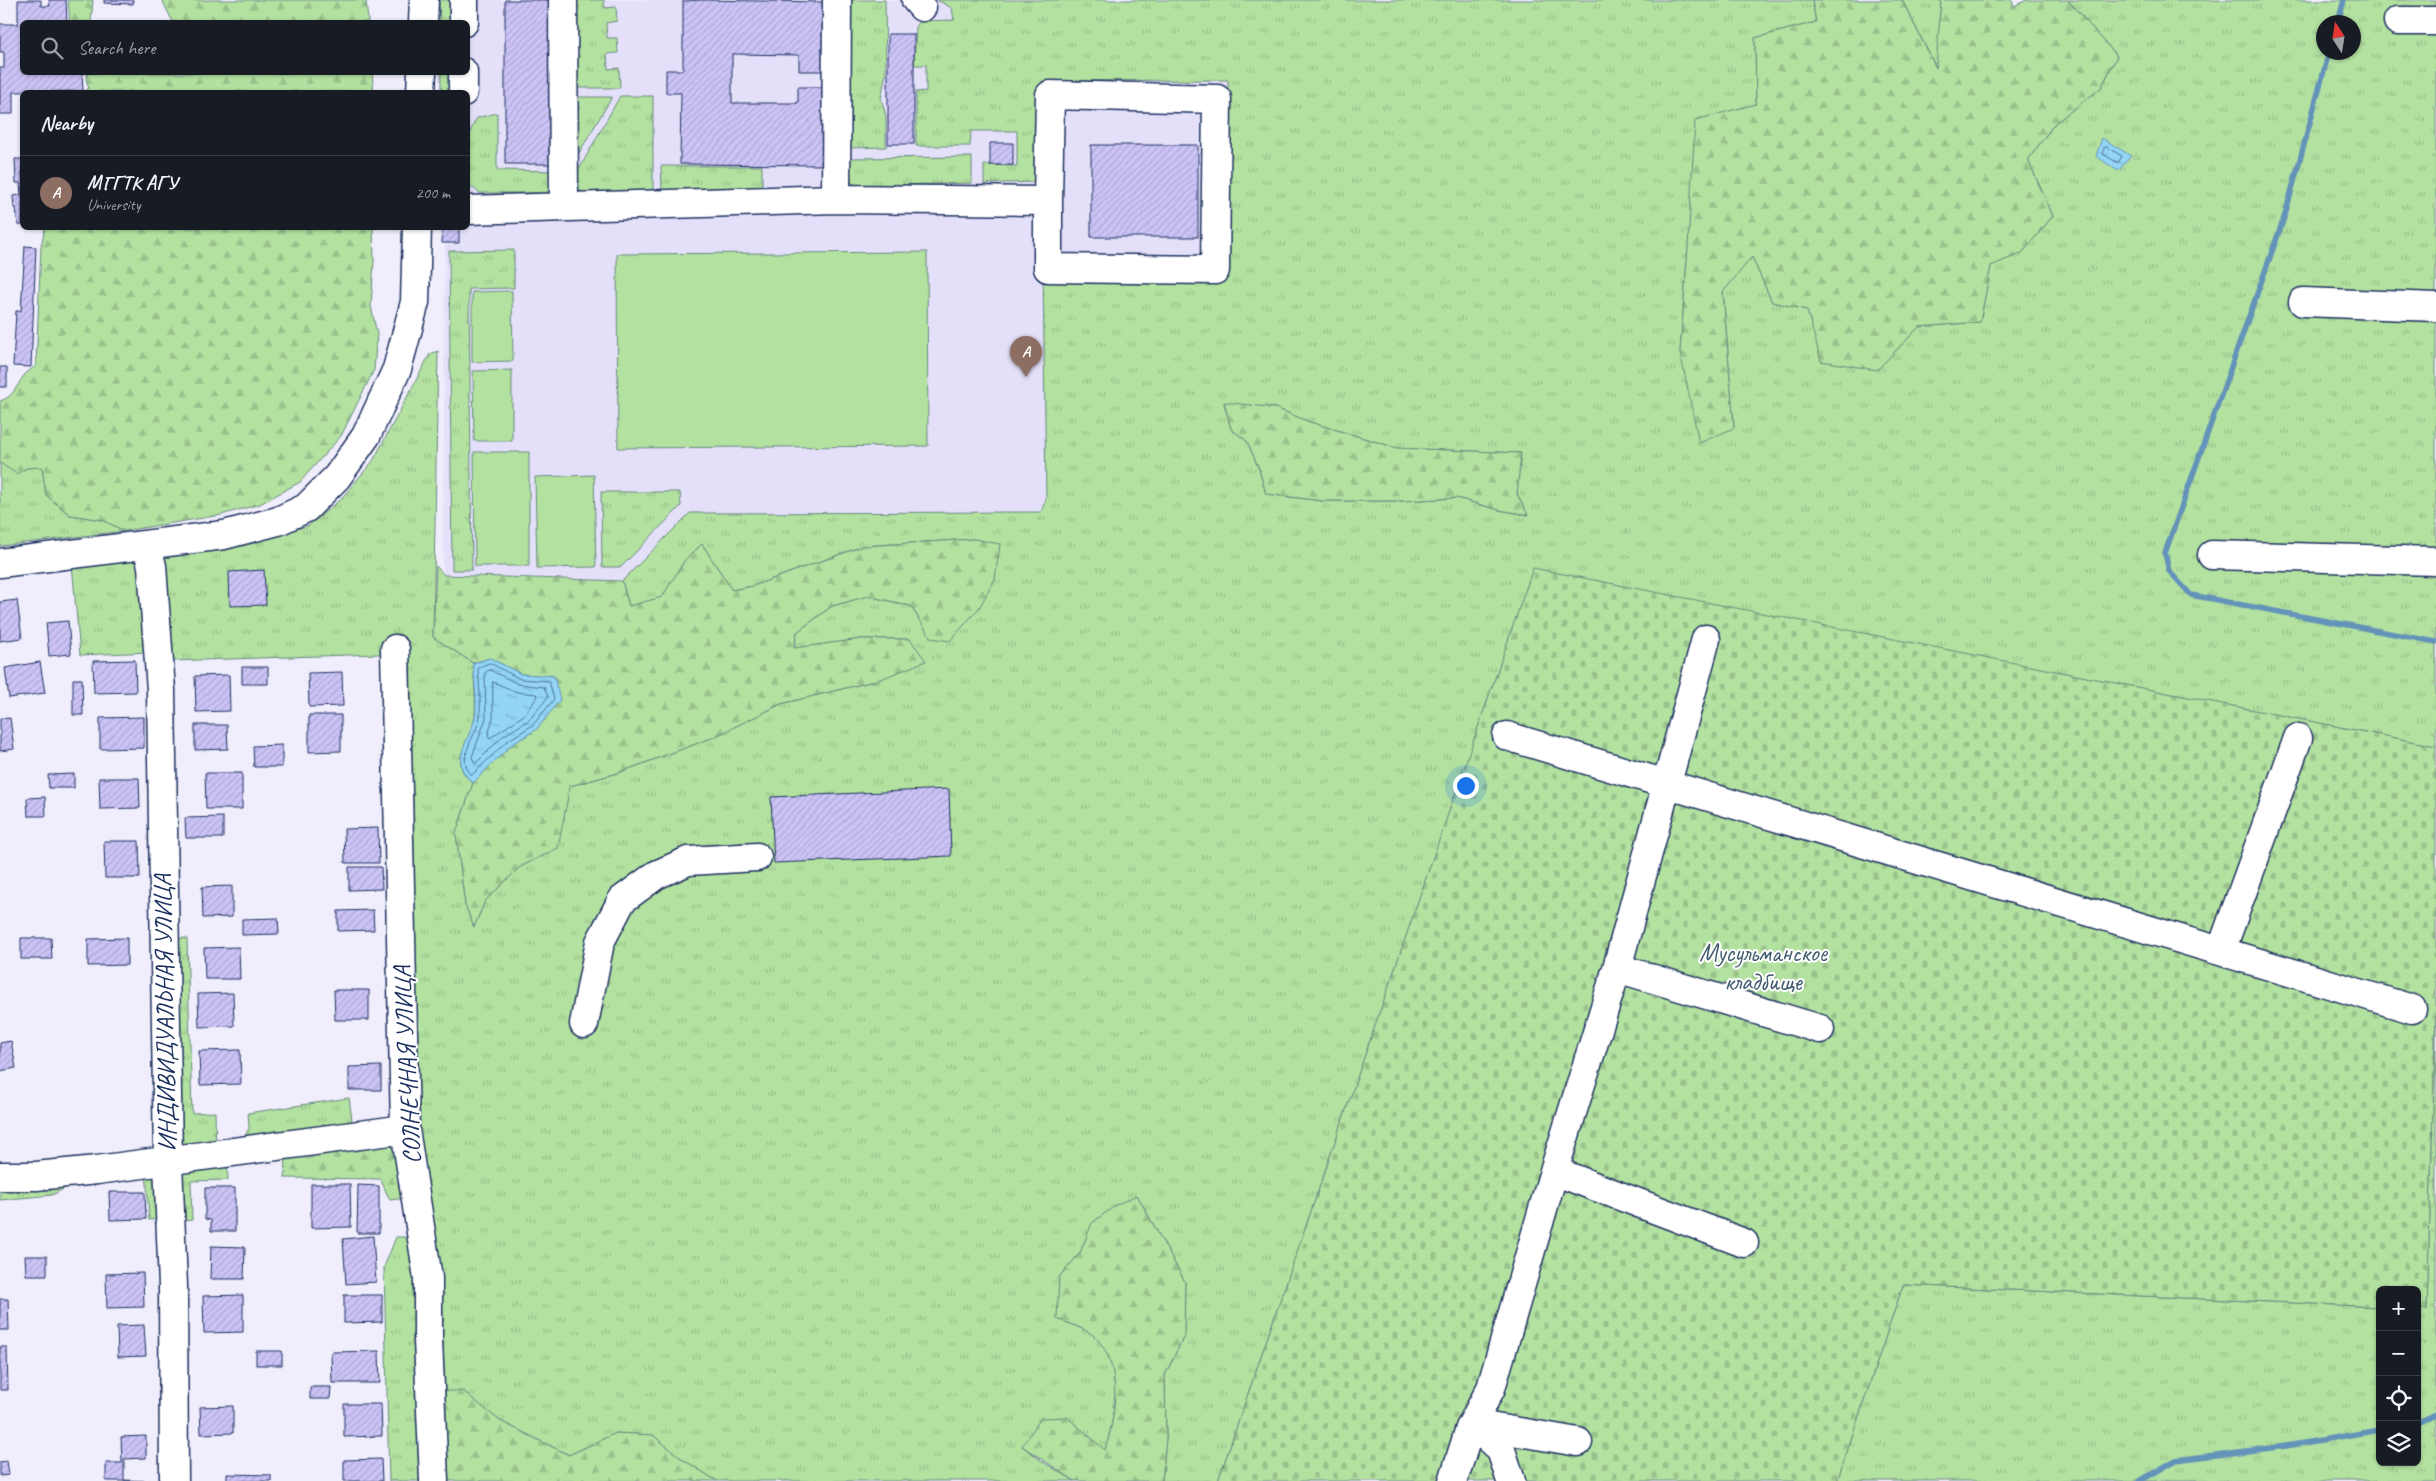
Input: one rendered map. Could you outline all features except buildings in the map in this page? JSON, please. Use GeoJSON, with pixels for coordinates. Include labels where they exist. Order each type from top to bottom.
{"type":"FeatureCollection","features":[{"type":"Feature","properties":{"kind":"street"},"geometry":{"type":"LineString","coordinates":[[423,20],[424,0]]}},
{"type":"Feature","properties":{"kind":"street"},"geometry":{"type":"LineString","coordinates":[[464,0],[464,20]]}},
{"type":"Feature","properties":{"kind":"street"},"geometry":{"type":"LineString","coordinates":[[563,0],[564,207]]}},
{"type":"Feature","properties":{"kind":"street"},"geometry":{"type":"LineString","coordinates":[[836,199],[837,0]]}},
{"type":"Feature","properties":{"kind":"street"},"geometry":{"type":"LineString","coordinates":[[2398,21],[2436,21]]}},
{"type":"Feature","properties":{"kind":"street"},"geometry":{"type":"LineString","coordinates":[[421,90],[422,75]]}},
{"type":"Feature","properties":{"kind":"street"},"geometry":{"type":"LineString","coordinates":[[463,75],[463,90]]}},
{"type":"Feature","properties":{"kind":"street"},"geometry":{"type":"LineString","coordinates":[[1050,95],[1217,98],[1215,270],[1048,268],[1048,201],[1050,95]]}},
{"type":"Feature","properties":{"kind":"street"},"geometry":{"type":"LineString","coordinates":[[470,210],[836,199],[1048,201]]}},
{"type":"Feature","properties":{"kind":"street"},"geometry":{"type":"LineString","coordinates":[[0,563],[224,535],[278,521],[306,508],[337,477],[366,436],[397,368],[415,302],[417,230]]}},
{"type":"Feature","properties":{"kind":"street"},"geometry":{"type":"LineString","coordinates":[[2303,302],[2436,307]]}},
{"type":"Feature","properties":{"kind":"street","name":"ИНДИВИДУАЛЬНАЯ УЛИЦА"},"geometry":{"type":"LineString","coordinates":[[147,546],[152,566],[161,690],[168,1162],[173,1286],[174,1481]]}},
{"type":"Feature","properties":{"kind":"street"},"geometry":{"type":"LineString","coordinates":[[2212,555],[2436,561]]}},
{"type":"Feature","properties":{"kind":"street"},"geometry":{"type":"LineString","coordinates":[[1453,1481],[1472,1424],[1492,1388],[1554,1171],[1617,968],[1706,639]]}},
{"type":"Feature","properties":{"kind":"street","name":"СОЛНЕЧНАЯ УЛИЦА"},"geometry":{"type":"LineString","coordinates":[[395,648],[405,1129],[428,1278],[428,1340],[434,1481]]}},
{"type":"Feature","properties":{"kind":"street"},"geometry":{"type":"LineString","coordinates":[[1507,736],[2412,1009]]}},
{"type":"Feature","properties":{"kind":"street"},"geometry":{"type":"LineString","coordinates":[[2221,951],[2298,738]]}},
{"type":"Feature","properties":{"kind":"street"},"geometry":{"type":"LineString","coordinates":[[584,1024],[600,942],[622,900],[656,875],[688,861],[757,857]]}},
{"type":"Feature","properties":{"kind":"street"},"geometry":{"type":"LineString","coordinates":[[1617,968],[1820,1029]]}},
{"type":"Feature","properties":{"kind":"street"},"geometry":{"type":"LineString","coordinates":[[0,1176],[36,1176],[168,1162],[405,1129]]}},
{"type":"Feature","properties":{"kind":"street"},"geometry":{"type":"LineString","coordinates":[[1554,1171],[1744,1243]]}},
{"type":"Feature","properties":{"kind":"street"},"geometry":{"type":"LineString","coordinates":[[1472,1424],[1578,1442]]}},
{"type":"Feature","properties":{"kind":"street"},"geometry":{"type":"LineString","coordinates":[[1472,1424],[1501,1450],[1511,1481]]}},
{"type":"Feature","properties":{"kind":"shaded area"},"geometry":{"type":"Polygon","coordinates":[[[446,0],[1566,0],[1594,489],[1042,512],[690,513],[622,581],[443,575],[445,230],[470,230],[470,90],[468,90],[468,75],[470,75],[470,20],[466,20],[446,0]]]}},
{"type":"Feature","properties":{"kind":"green space"},"geometry":{"type":"Polygon","coordinates":[[[68,0],[93,0],[91,20],[70,20],[68,0]]]}},
{"type":"Feature","properties":{"kind":"green space"},"geometry":{"type":"Polygon","coordinates":[[[162,0],[366,0],[368,20],[172,20],[162,0]]]}},
{"type":"Feature","properties":{"kind":"green space"},"geometry":{"type":"Polygon","coordinates":[[[439,0],[458,0],[458,20],[440,20],[439,0]]]}},
{"type":"Feature","properties":{"kind":"green space"},"geometry":{"type":"Polygon","coordinates":[[[569,0],[604,0],[605,8],[616,7],[617,21],[606,23],[607,38],[617,38],[618,53],[607,54],[608,69],[619,68],[620,88],[570,88],[569,0]]]}},
{"type":"Feature","properties":{"kind":"green space"},"geometry":{"type":"Polygon","coordinates":[[[846,0],[885,0],[886,73],[881,98],[886,116],[886,147],[847,148],[846,0]]]}},
{"type":"Feature","properties":{"kind":"green space"},"geometry":{"type":"Polygon","coordinates":[[[937,0],[1812,0],[1816,22],[1755,38],[1756,105],[1688,247],[1680,352],[1734,428],[1723,291],[1752,257],[1772,302],[1807,310],[1877,370],[1919,327],[1980,322],[1991,265],[2022,253],[2053,216],[2028,160],[2054,124],[2101,88],[2117,56],[2068,0],[2436,0],[2436,746],[1533,569],[1218,1481],[1162,1481],[1166,1438],[1165,1375],[1184,1336],[1185,1282],[1137,1195],[1093,1223],[1080,1253],[1059,1277],[1058,1319],[1083,1329],[1096,1337],[1105,1348],[1111,1361],[1115,1391],[1114,1407],[1105,1451],[1087,1434],[1022,1446],[1043,1462],[1075,1481],[717,1481],[682,1459],[653,1435],[616,1433],[569,1455],[500,1421],[463,1392],[430,1391],[405,1129],[394,649],[379,654],[171,661],[157,550],[276,534],[308,526],[340,500],[373,461],[430,354],[438,351],[433,637],[473,663],[475,715],[463,750],[461,767],[465,775],[473,783],[456,833],[465,905],[474,927],[485,901],[520,867],[557,848],[570,786],[618,773],[714,737],[781,704],[878,680],[910,639],[861,639],[794,649],[797,632],[832,606],[868,596],[911,606],[931,638],[974,539],[863,546],[753,586],[732,590],[702,544],[685,560],[662,598],[629,606],[622,581],[690,513],[1041,512],[1046,499],[1043,273],[1226,273],[1228,80],[1042,81],[1041,173],[1033,182],[984,184],[984,165],[1017,166],[1017,131],[971,131],[970,146],[916,146],[916,92],[926,91],[926,65],[914,65],[916,27],[920,21],[954,20],[952,8],[937,0]],[[1224,403],[1231,429],[1247,441],[1259,469],[1266,494],[1323,501],[1401,501],[1457,498],[1499,510],[1527,515],[1517,494],[1520,453],[1397,448],[1310,422],[1275,408],[1224,403]]]}},
{"type":"Feature","properties":{"kind":"green space"},"geometry":{"type":"Polygon","coordinates":[[[1812,0],[1902,0],[1936,68],[1941,0],[2012,0],[2014,6],[2027,0],[2068,0],[2117,56],[2101,88],[2054,124],[2028,160],[2053,216],[2022,253],[1991,266],[1980,322],[1919,327],[1877,370],[1821,361],[1807,310],[1772,302],[1752,257],[1723,292],[1734,428],[1699,443],[1680,352],[1695,120],[1756,104],[1755,38],[1816,22],[1812,0]]]}},
{"type":"Feature","properties":{"kind":"green space"},"geometry":{"type":"Polygon","coordinates":[[[1902,0],[1941,0],[1937,69],[1902,0]]]}},
{"type":"Feature","properties":{"kind":"green space"},"geometry":{"type":"Polygon","coordinates":[[[87,75],[372,75],[374,90],[86,90],[89,89],[86,79],[87,75]]]}},
{"type":"Feature","properties":{"kind":"green space"},"geometry":{"type":"Polygon","coordinates":[[[441,75],[458,75],[458,90],[441,90],[441,75]]]}},
{"type":"Feature","properties":{"kind":"green space"},"geometry":{"type":"Polygon","coordinates":[[[620,96],[653,96],[653,191],[584,192],[569,187],[620,96]]]}},
{"type":"Feature","properties":{"kind":"green space"},"geometry":{"type":"Polygon","coordinates":[[[569,97],[612,97],[570,168],[569,97]]]}},
{"type":"Feature","properties":{"kind":"green space"},"geometry":{"type":"Polygon","coordinates":[[[497,113],[497,170],[558,171],[553,186],[546,193],[480,193],[470,186],[470,134],[477,118],[497,113]]]}},
{"type":"Feature","properties":{"kind":"green space"},"geometry":{"type":"Polygon","coordinates":[[[972,157],[972,183],[858,186],[849,181],[846,158],[972,157]]]}},
{"type":"Feature","properties":{"kind":"green space"},"geometry":{"type":"Polygon","coordinates":[[[661,166],[762,166],[762,189],[662,190],[661,166]]]}},
{"type":"Feature","properties":{"kind":"green space"},"geometry":{"type":"Polygon","coordinates":[[[45,230],[373,230],[374,261],[371,306],[377,334],[374,370],[341,436],[300,482],[260,504],[221,515],[124,531],[103,520],[70,515],[46,495],[42,467],[26,468],[17,474],[0,463],[0,401],[11,394],[24,375],[36,366],[41,246],[45,230]]]}},
{"type":"Feature","properties":{"kind":"green space"},"geometry":{"type":"Polygon","coordinates":[[[514,250],[514,288],[469,289],[472,570],[452,570],[449,251],[514,250]]]}},
{"type":"Feature","properties":{"kind":"green space"},"geometry":{"type":"Polygon","coordinates":[[[927,252],[928,446],[618,448],[617,254],[927,252]]]}},
{"type":"Feature","properties":{"kind":"green space"},"geometry":{"type":"Polygon","coordinates":[[[512,291],[513,361],[472,362],[472,292],[512,291]]]}},
{"type":"Feature","properties":{"kind":"green space"},"geometry":{"type":"Polygon","coordinates":[[[512,370],[512,441],[474,441],[473,371],[512,370]]]}},
{"type":"Feature","properties":{"kind":"green space"},"geometry":{"type":"Polygon","coordinates":[[[1224,402],[1275,408],[1310,422],[1397,448],[1521,453],[1517,494],[1528,515],[1499,510],[1457,498],[1401,501],[1323,501],[1266,494],[1259,469],[1247,441],[1231,429],[1224,402]]]}},
{"type":"Feature","properties":{"kind":"green space"},"geometry":{"type":"Polygon","coordinates":[[[474,452],[529,452],[529,566],[475,566],[474,452]]]}},
{"type":"Feature","properties":{"kind":"green space"},"geometry":{"type":"Polygon","coordinates":[[[0,463],[26,468],[42,467],[46,495],[70,515],[103,520],[124,531],[0,546],[0,463]]]}},
{"type":"Feature","properties":{"kind":"green space"},"geometry":{"type":"Polygon","coordinates":[[[594,475],[596,567],[537,568],[535,477],[594,475]]]}},
{"type":"Feature","properties":{"kind":"green space"},"geometry":{"type":"Polygon","coordinates":[[[601,492],[680,492],[681,506],[621,567],[602,567],[601,492]]]}},
{"type":"Feature","properties":{"kind":"green space"},"geometry":{"type":"Polygon","coordinates":[[[974,539],[1000,544],[995,579],[979,608],[950,641],[931,638],[911,606],[868,596],[832,606],[797,632],[794,648],[861,639],[910,639],[926,661],[878,680],[781,704],[714,737],[618,773],[570,786],[558,848],[520,867],[485,901],[474,927],[465,905],[456,833],[473,783],[511,745],[537,729],[554,676],[521,674],[490,658],[473,663],[433,637],[436,566],[444,575],[622,581],[629,606],[662,597],[685,560],[702,544],[732,590],[753,586],[863,546],[974,539]]]}},
{"type":"Feature","properties":{"kind":"green space"},"geometry":{"type":"Polygon","coordinates":[[[126,557],[141,566],[151,652],[80,655],[72,564],[126,557]]]}},
{"type":"Feature","properties":{"kind":"green space","name":"Мусульманское кладбище"},"geometry":{"type":"Polygon","coordinates":[[[1533,568],[2436,746],[2436,1010],[2427,1310],[2421,1309],[2421,1286],[2376,1286],[2376,1307],[1903,1285],[1837,1481],[1218,1481],[1533,568]]]}},
{"type":"Feature","properties":{"kind":"green space"},"geometry":{"type":"Polygon","coordinates":[[[187,938],[192,1113],[215,1112],[216,1149],[176,1150],[169,939],[187,938]]]}},
{"type":"Feature","properties":{"kind":"green space"},"geometry":{"type":"Polygon","coordinates":[[[2436,1010],[2436,1481],[1837,1481],[1903,1285],[2376,1307],[2376,1466],[2421,1466],[2421,1309],[2427,1309],[2436,1010]]]}},
{"type":"Feature","properties":{"kind":"green space"},"geometry":{"type":"Polygon","coordinates":[[[349,1098],[353,1127],[243,1140],[249,1128],[248,1113],[349,1098]]]}},
{"type":"Feature","properties":{"kind":"green space"},"geometry":{"type":"Polygon","coordinates":[[[386,1139],[402,1149],[407,1198],[390,1200],[380,1179],[285,1178],[286,1151],[386,1139]]]}},
{"type":"Feature","properties":{"kind":"green space"},"geometry":{"type":"Polygon","coordinates":[[[227,1161],[228,1180],[191,1181],[192,1220],[177,1222],[176,1168],[227,1161]]]}},
{"type":"Feature","properties":{"kind":"green space"},"geometry":{"type":"Polygon","coordinates":[[[159,1168],[166,1219],[149,1220],[146,1170],[159,1168]]]}},
{"type":"Feature","properties":{"kind":"green space"},"geometry":{"type":"Polygon","coordinates":[[[99,1173],[100,1184],[71,1185],[52,1195],[0,1200],[0,1180],[99,1173]]]}},
{"type":"Feature","properties":{"kind":"green space"},"geometry":{"type":"Polygon","coordinates":[[[1137,1195],[1185,1282],[1184,1336],[1165,1375],[1166,1438],[1162,1481],[1075,1481],[1022,1446],[1041,1418],[1067,1417],[1105,1450],[1114,1407],[1114,1377],[1105,1349],[1096,1338],[1083,1329],[1057,1319],[1059,1277],[1080,1253],[1092,1223],[1116,1205],[1137,1195]]]}},
{"type":"Feature","properties":{"kind":"green space"},"geometry":{"type":"Polygon","coordinates":[[[396,1237],[416,1237],[425,1481],[389,1481],[384,1267],[396,1237]]]}},
{"type":"Feature","properties":{"kind":"green space"},"geometry":{"type":"Polygon","coordinates":[[[430,1391],[463,1391],[500,1421],[569,1455],[616,1433],[653,1435],[682,1459],[717,1481],[434,1481],[430,1391]]]}},
{"type":"Feature","properties":{"kind":"water"},"geometry":{"type":"Polygon","coordinates":[[[2102,138],[2131,156],[2118,171],[2096,156],[2102,138]]]}},
{"type":"Feature","properties":{"kind":"water"},"geometry":{"type":"Polygon","coordinates":[[[490,658],[521,674],[554,676],[560,700],[537,729],[511,745],[473,783],[465,775],[461,759],[476,711],[473,663],[490,658]]]}},
{"type":"Feature","properties":{"kind":"waterway"},"geometry":{"type":"LineString","coordinates":[[2340,15],[2344,0]]}},
{"type":"Feature","properties":{"kind":"waterway"},"geometry":{"type":"LineString","coordinates":[[2327,60],[2285,215],[2165,553],[2169,571],[2191,595],[2436,642]]}},
{"type":"Feature","properties":{"kind":"waterway"},"geometry":{"type":"LineString","coordinates":[[2421,1421],[2436,1414]]}},
{"type":"Feature","properties":{"kind":"waterway"},"geometry":{"type":"LineString","coordinates":[[2140,1481],[2176,1460],[2286,1446],[2376,1431]]}},
{"type":"Feature","properties":{"kind":"place","name":"МГГТК АГУ"},"geometry":{"type":"Point","coordinates":[1026,377]}}]}
